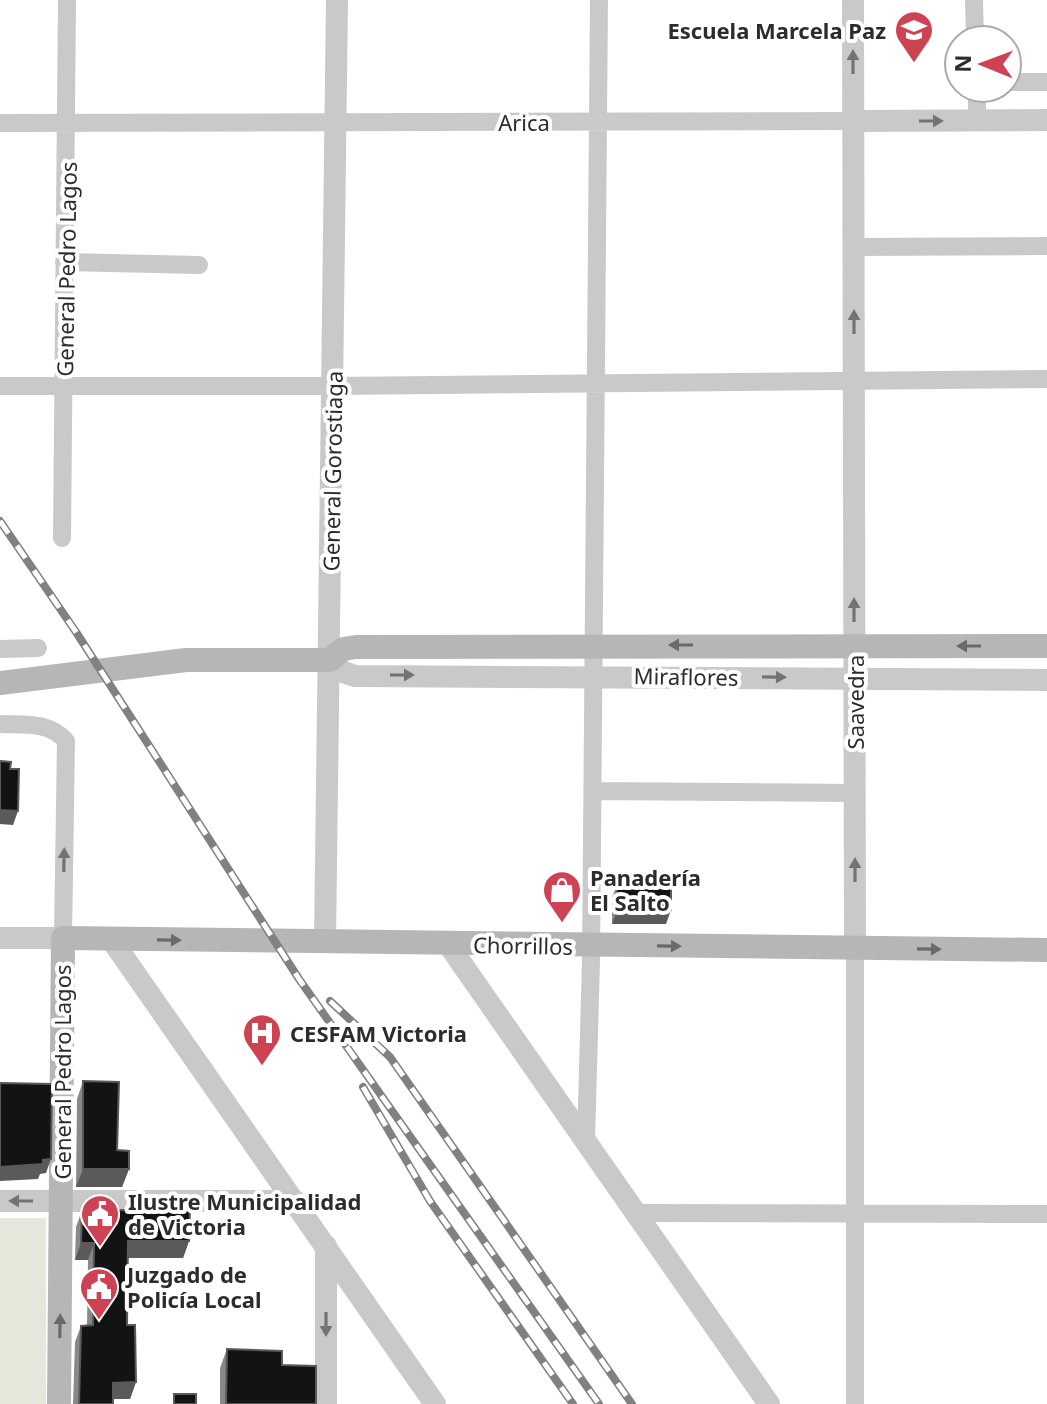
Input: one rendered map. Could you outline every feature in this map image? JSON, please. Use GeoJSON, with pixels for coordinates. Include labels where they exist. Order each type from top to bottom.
{"type":"FeatureCollection","features":[{"type":"Feature","properties":{"kind":"main road","name":"Miraflores"},"geometry":{"type":"LineString","coordinates":[[0,683],[223,658],[330,660],[343,649],[356,647],[1047,646]]}},
{"type":"Feature","properties":{"kind":"main road","name":"Chorrillos"},"geometry":{"type":"LineString","coordinates":[[63,938],[1047,950]]}},
{"type":"Feature","properties":{"kind":"main road","name":"General Pedro Lagos"},"geometry":{"type":"LineString","coordinates":[[59,1404],[63,938]]}},
{"type":"Feature","properties":{"kind":"street","name":"General Pedro Lagos"},"geometry":{"type":"LineString","coordinates":[[62,538],[67,0]]}},
{"type":"Feature","properties":{"kind":"street","name":"General Gorostiaga"},"geometry":{"type":"LineString","coordinates":[[325,942],[337,0]]}},
{"type":"Feature","properties":{"kind":"street"},"geometry":{"type":"LineString","coordinates":[[586,1141],[593,791],[599,0]]}},
{"type":"Feature","properties":{"kind":"street","name":"Saavedra"},"geometry":{"type":"LineString","coordinates":[[853,0],[855,1404]]}},
{"type":"Feature","properties":{"kind":"street"},"geometry":{"type":"LineString","coordinates":[[974,0],[975,24]]}},
{"type":"Feature","properties":{"kind":"street"},"geometry":{"type":"LineString","coordinates":[[1023,82],[1047,82]]}},
{"type":"Feature","properties":{"kind":"street"},"geometry":{"type":"LineString","coordinates":[[977,104],[977,121]]}},
{"type":"Feature","properties":{"kind":"street","name":"Arica"},"geometry":{"type":"LineString","coordinates":[[0,123],[1047,120]]}},
{"type":"Feature","properties":{"kind":"street"},"geometry":{"type":"LineString","coordinates":[[854,247],[1047,246]]}},
{"type":"Feature","properties":{"kind":"street"},"geometry":{"type":"LineString","coordinates":[[64,262],[199,265]]}},
{"type":"Feature","properties":{"kind":"street"},"geometry":{"type":"LineString","coordinates":[[0,386],[1047,379]]}},
{"type":"Feature","properties":{"kind":"street"},"geometry":{"type":"LineString","coordinates":[[0,649],[38,648]]}},
{"type":"Feature","properties":{"kind":"street","name":"Miraflores"},"geometry":{"type":"LineString","coordinates":[[330,660],[343,672],[355,676],[1047,680]]}},
{"type":"Feature","properties":{"kind":"street","name":"General Pedro Lagos"},"geometry":{"type":"LineString","coordinates":[[0,724],[46,726],[57,731],[66,741],[63,938]]}},
{"type":"Feature","properties":{"kind":"street"},"geometry":{"type":"LineString","coordinates":[[593,791],[855,793]]}},
{"type":"Feature","properties":{"kind":"street","name":"Chorrillos"},"geometry":{"type":"LineString","coordinates":[[0,938],[63,938]]}},
{"type":"Feature","properties":{"kind":"street"},"geometry":{"type":"LineString","coordinates":[[111,939],[435,1404]]}},
{"type":"Feature","properties":{"kind":"street"},"geometry":{"type":"LineString","coordinates":[[448,944],[769,1404]]}},
{"type":"Feature","properties":{"kind":"street"},"geometry":{"type":"LineString","coordinates":[[0,1201],[295,1201]]}},
{"type":"Feature","properties":{"kind":"street"},"geometry":{"type":"LineString","coordinates":[[636,1213],[1047,1214]]}},
{"type":"Feature","properties":{"kind":"street"},"geometry":{"type":"LineString","coordinates":[[326,1246],[326,1404]]}},
{"type":"Feature","properties":{"kind":"shaded area"},"geometry":{"type":"Polygon","coordinates":[[[0,1218],[46,1218],[46,1404],[0,1404],[0,1218]]]}},
{"type":"Feature","properties":{"kind":"building"},"geometry":{"type":"Polygon","coordinates":[[[0,761],[11,762],[10,769],[19,769],[18,811],[0,810],[0,761]]]}},
{"type":"Feature","properties":{"kind":"building"},"geometry":{"type":"Polygon","coordinates":[[[617,884],[671,885],[671,910],[617,910],[617,884]]]}},
{"type":"Feature","properties":{"kind":"building"},"geometry":{"type":"Polygon","coordinates":[[[83,1081],[119,1082],[117,1150],[129,1151],[129,1169],[83,1169],[83,1081]]]}},
{"type":"Feature","properties":{"kind":"building"},"geometry":{"type":"Polygon","coordinates":[[[0,1083],[52,1084],[51,1159],[43,1160],[43,1164],[0,1167],[0,1083]]]}},
{"type":"Feature","properties":{"kind":"building"},"geometry":{"type":"Polygon","coordinates":[[[82,1210],[190,1210],[189,1241],[128,1241],[127,1325],[135,1325],[136,1382],[113,1383],[113,1404],[79,1404],[81,1326],[93,1325],[94,1243],[81,1243],[82,1210]]]}},
{"type":"Feature","properties":{"kind":"building"},"geometry":{"type":"Polygon","coordinates":[[[227,1349],[282,1351],[282,1365],[316,1366],[316,1404],[226,1404],[227,1349]]]}},
{"type":"Feature","properties":{"kind":"building"},"geometry":{"type":"Polygon","coordinates":[[[174,1394],[196,1394],[196,1404],[174,1404],[174,1394]]]}},
{"type":"Feature","properties":{"kind":"railway"},"geometry":{"type":"LineString","coordinates":[[0,521],[76,632],[299,979],[599,1404]]}},
{"type":"Feature","properties":{"kind":"railway"},"geometry":{"type":"LineString","coordinates":[[330,1001],[390,1057],[632,1404]]}},
{"type":"Feature","properties":{"kind":"railway"},"geometry":{"type":"LineString","coordinates":[[363,1087],[430,1201],[573,1404]]}},
{"type":"Feature","properties":{"kind":"place","name":"Escuela Marcela Paz"},"geometry":{"type":"Point","coordinates":[914,64]}},
{"type":"Feature","properties":{"kind":"place","name":"Panadería El Salto"},"geometry":{"type":"Point","coordinates":[562,924]}},
{"type":"Feature","properties":{"kind":"place","name":"CESFAM Victoria"},"geometry":{"type":"Point","coordinates":[262,1067]}},
{"type":"Feature","properties":{"kind":"place","name":"Ilustre Municipalidad de Victoria"},"geometry":{"type":"Point","coordinates":[100,1248]}},
{"type":"Feature","properties":{"kind":"place","name":"Juzgado de Policía Local"},"geometry":{"type":"Point","coordinates":[99,1321]}}]}
